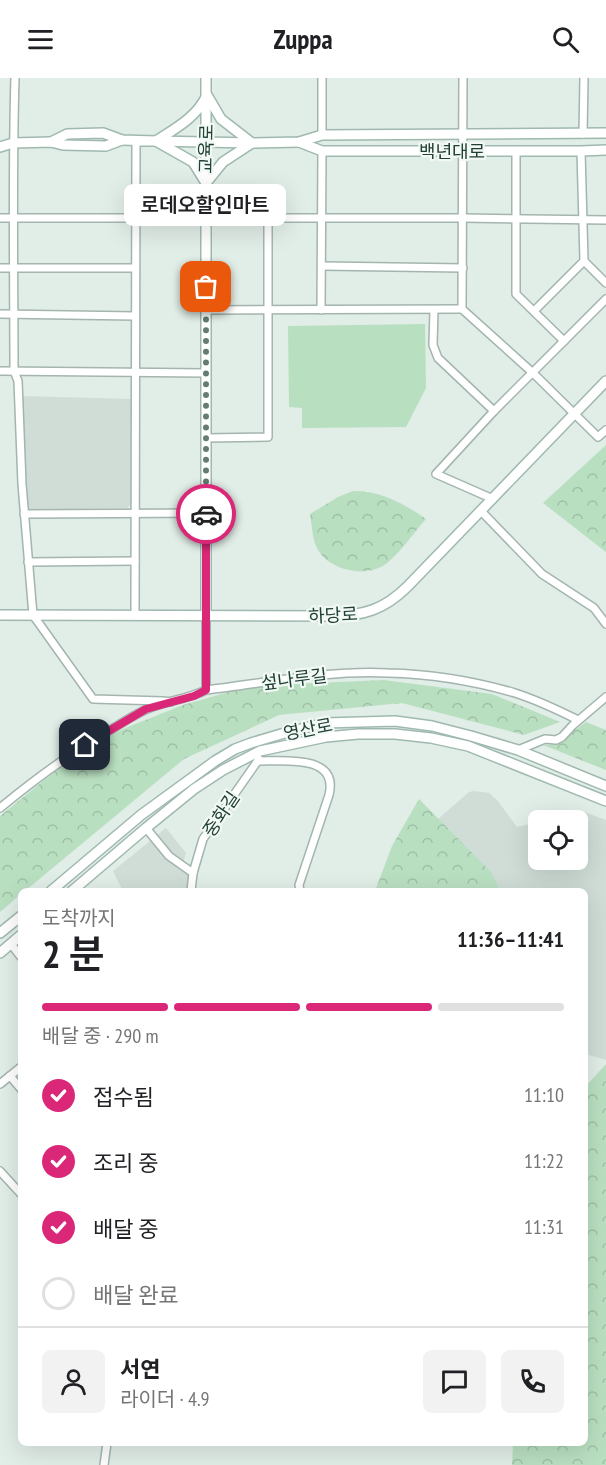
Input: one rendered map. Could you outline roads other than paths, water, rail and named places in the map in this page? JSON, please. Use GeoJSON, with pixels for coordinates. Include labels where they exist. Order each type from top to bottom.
{"type":"FeatureCollection","features":[{"type":"Feature","properties":{"kind":"street"},"geometry":{"type":"LineString","coordinates":[[15,78],[14,371],[18,381],[24,514],[33,615],[93,699],[171,702]]}},
{"type":"Feature","properties":{"kind":"street","name":"교육로"},"geometry":{"type":"LineString","coordinates":[[206,78],[206,616]]}},
{"type":"Feature","properties":{"kind":"street"},"geometry":{"type":"LineString","coordinates":[[322,78],[322,135]]}},
{"type":"Feature","properties":{"kind":"street"},"geometry":{"type":"LineString","coordinates":[[462,309],[463,78]]}},
{"type":"Feature","properties":{"kind":"street"},"geometry":{"type":"LineString","coordinates":[[583,134],[584,78]]}},
{"type":"Feature","properties":{"kind":"street"},"geometry":{"type":"LineString","coordinates":[[207,94],[221,118],[252,143],[223,162],[206,183],[193,162],[156,141],[192,117],[207,94]]}},
{"type":"Feature","properties":{"kind":"street","name":"백년대로"},"geometry":{"type":"LineString","coordinates":[[0,147],[13,143],[51,142],[67,134],[103,133],[122,140],[136,141],[252,143],[299,142],[322,135],[606,133]]}},
{"type":"Feature","properties":{"kind":"street","name":"백년대로"},"geometry":{"type":"LineString","coordinates":[[0,137],[13,143]]}},
{"type":"Feature","properties":{"kind":"street"},"geometry":{"type":"LineString","coordinates":[[135,615],[136,141]]}},
{"type":"Feature","properties":{"kind":"street","name":"백년대로"},"geometry":{"type":"LineString","coordinates":[[299,142],[322,151],[606,150]]}},
{"type":"Feature","properties":{"kind":"street"},"geometry":{"type":"LineString","coordinates":[[321,310],[322,151]]}},
{"type":"Feature","properties":{"kind":"street"},"geometry":{"type":"LineString","coordinates":[[516,151],[516,294],[564,341]]}},
{"type":"Feature","properties":{"kind":"street"},"geometry":{"type":"LineString","coordinates":[[581,151],[584,261],[606,283]]}},
{"type":"Feature","properties":{"kind":"street"},"geometry":{"type":"LineString","coordinates":[[0,218],[606,220]]}},
{"type":"Feature","properties":{"kind":"street"},"geometry":{"type":"LineString","coordinates":[[206,438],[268,437],[268,219]]}},
{"type":"Feature","properties":{"kind":"street"},"geometry":{"type":"LineString","coordinates":[[534,311],[584,261]]}},
{"type":"Feature","properties":{"kind":"street"},"geometry":{"type":"LineString","coordinates":[[322,266],[463,268]]}},
{"type":"Feature","properties":{"kind":"street"},"geometry":{"type":"LineString","coordinates":[[0,268],[135,268]]}},
{"type":"Feature","properties":{"kind":"street"},"geometry":{"type":"LineString","coordinates":[[494,499],[436,474],[494,411],[606,299]]}},
{"type":"Feature","properties":{"kind":"street"},"geometry":{"type":"LineString","coordinates":[[206,310],[462,309],[532,372],[598,437],[606,430]]}},
{"type":"Feature","properties":{"kind":"street"},"geometry":{"type":"LineString","coordinates":[[434,310],[433,345],[438,358],[494,411]]}},
{"type":"Feature","properties":{"kind":"street"},"geometry":{"type":"LineString","coordinates":[[0,314],[135,316]]}},
{"type":"Feature","properties":{"kind":"street"},"geometry":{"type":"LineString","coordinates":[[0,371],[206,373]]}},
{"type":"Feature","properties":{"kind":"street","name":"하당로"},"geometry":{"type":"LineString","coordinates":[[0,615],[345,616],[370,612],[400,595],[606,381]]}},
{"type":"Feature","properties":{"kind":"street"},"geometry":{"type":"LineString","coordinates":[[481,511],[542,574],[594,608],[606,624]]}},
{"type":"Feature","properties":{"kind":"street"},"geometry":{"type":"LineString","coordinates":[[24,514],[206,513]]}},
{"type":"Feature","properties":{"kind":"street"},"geometry":{"type":"LineString","coordinates":[[28,562],[135,561]]}},
{"type":"Feature","properties":{"kind":"street"},"geometry":{"type":"LineString","coordinates":[[206,616],[206,690]]}},
{"type":"Feature","properties":{"kind":"street","name":"섶나루길"},"geometry":{"type":"LineString","coordinates":[[0,808],[85,745],[146,709],[194,696],[206,690],[325,675],[412,674],[455,680],[513,693],[578,720]]}},
{"type":"Feature","properties":{"kind":"street"},"geometry":{"type":"LineString","coordinates":[[518,750],[545,739],[556,740],[567,733],[578,720],[606,697]]}},
{"type":"Feature","properties":{"kind":"street","name":"영산로"},"geometry":{"type":"LineString","coordinates":[[76,888],[146,828],[204,783],[258,751],[325,723],[395,721],[442,729],[518,750],[606,786]]}},
{"type":"Feature","properties":{"kind":"street","name":"영산로"},"geometry":{"type":"LineString","coordinates":[[55,888],[141,814],[235,749],[258,751],[326,737],[358,734],[396,734],[431,738],[468,746],[606,801]]}},
{"type":"Feature","properties":{"kind":"street"},"geometry":{"type":"LineString","coordinates":[[258,751],[286,760],[306,762],[325,770],[330,779],[329,795],[300,881],[300,888]]}},
{"type":"Feature","properties":{"kind":"street","name":"중화길"},"geometry":{"type":"LineString","coordinates":[[191,888],[201,844],[258,751]]}},
{"type":"Feature","properties":{"kind":"street"},"geometry":{"type":"LineString","coordinates":[[146,828],[169,856],[193,873]]}},
{"type":"Feature","properties":{"kind":"street"},"geometry":{"type":"LineString","coordinates":[[0,933],[18,918]]}},
{"type":"Feature","properties":{"kind":"street"},"geometry":{"type":"LineString","coordinates":[[0,953],[18,938]]}},
{"type":"Feature","properties":{"kind":"street"},"geometry":{"type":"LineString","coordinates":[[11,944],[18,953]]}},
{"type":"Feature","properties":{"kind":"street"},"geometry":{"type":"LineString","coordinates":[[0,1084],[18,1069]]}},
{"type":"Feature","properties":{"kind":"street"},"geometry":{"type":"LineString","coordinates":[[10,1076],[18,1085]]}},
{"type":"Feature","properties":{"kind":"street"},"geometry":{"type":"LineString","coordinates":[[0,1171],[18,1191]]}},
{"type":"Feature","properties":{"kind":"street"},"geometry":{"type":"LineString","coordinates":[[104,1465],[107,1446]]}},
{"type":"Feature","properties":{"kind":"place","name":"로데오할인마트"},"geometry":{"type":"Point","coordinates":[206,287]}}]}
